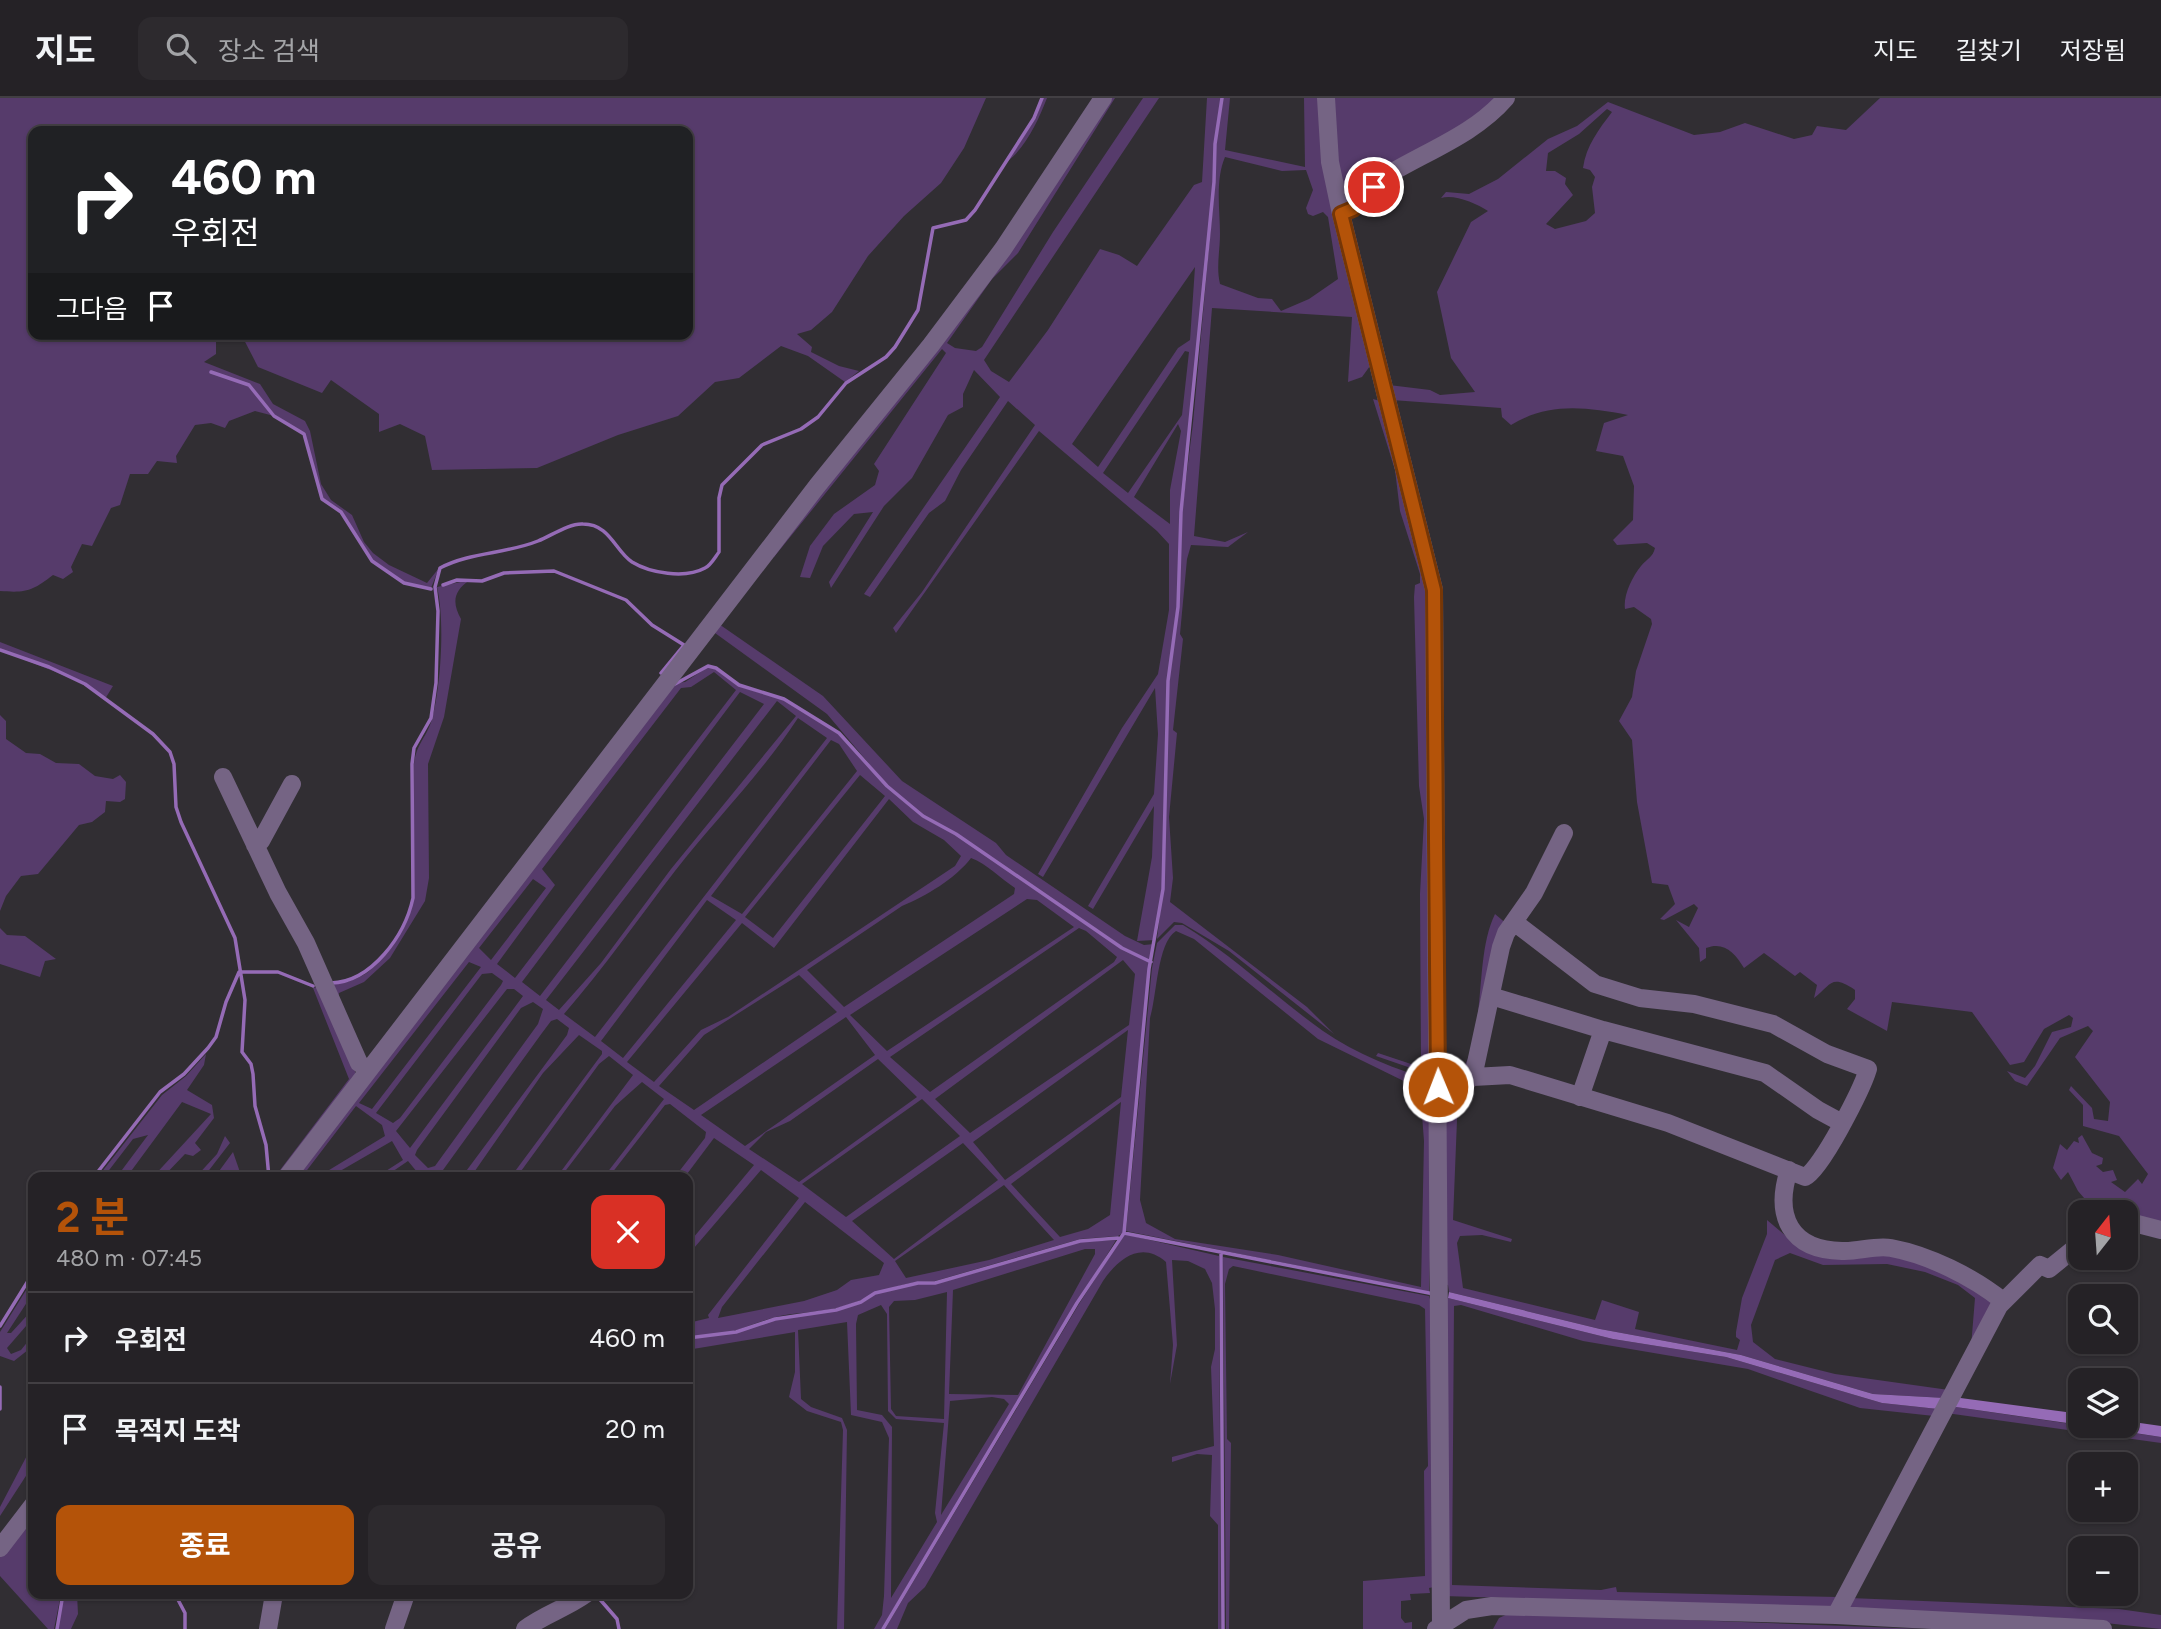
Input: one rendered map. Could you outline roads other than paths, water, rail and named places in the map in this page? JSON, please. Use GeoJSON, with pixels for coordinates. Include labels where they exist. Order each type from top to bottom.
{"type":"FeatureCollection","features":[{"type":"Feature","properties":{"kind":"street"},"geometry":{"type":"LineString","coordinates":[[291,1172],[817,486],[931,345],[1003,249],[1104,98]]}},
{"type":"Feature","properties":{"kind":"street"},"geometry":{"type":"LineString","coordinates":[[1326,98],[1331,162],[1341,214],[1434,590],[1439,1627]]}},
{"type":"Feature","properties":{"kind":"street"},"geometry":{"type":"LineString","coordinates":[[1341,214],[1353,209],[1390,174],[1469,129],[1506,98]]}},
{"type":"Feature","properties":{"kind":"street"},"geometry":{"type":"LineString","coordinates":[[223,777],[306,943],[359,1063],[368,1070]]}},
{"type":"Feature","properties":{"kind":"street"},"geometry":{"type":"LineString","coordinates":[[255,845],[261,841],[292,784]]}},
{"type":"Feature","properties":{"kind":"street"},"geometry":{"type":"LineString","coordinates":[[1472,1077],[1501,947],[1534,893],[1564,833]]}},
{"type":"Feature","properties":{"kind":"street"},"geometry":{"type":"LineString","coordinates":[[1438,1087],[1453,1088],[1472,1077],[1510,1075],[1676,1125],[1805,1177],[1810,1174],[1856,1099],[1868,1069],[1826,1054],[1773,1024],[1694,1004],[1640,998],[1595,984],[1514,922]]}},
{"type":"Feature","properties":{"kind":"street"},"geometry":{"type":"LineString","coordinates":[[1491,996],[1603,1030],[1765,1073],[1818,1111],[1842,1123]]}},
{"type":"Feature","properties":{"kind":"street"},"geometry":{"type":"LineString","coordinates":[[1580,1097],[1603,1030]]}},
{"type":"Feature","properties":{"kind":"street"},"geometry":{"type":"LineString","coordinates":[[1790,1170],[1782,1208],[1787,1223],[1797,1236],[1823,1249],[1842,1251],[1889,1247],[1907,1252],[1986,1287],[2003,1301]]}},
{"type":"Feature","properties":{"kind":"street"},"geometry":{"type":"LineString","coordinates":[[2138,1224],[2161,1230]]}},
{"type":"Feature","properties":{"kind":"street"},"geometry":{"type":"LineString","coordinates":[[1836,1615],[2003,1301],[2040,1265],[2049,1269],[2068,1254]]}},
{"type":"Feature","properties":{"kind":"street"},"geometry":{"type":"LineString","coordinates":[[0,1548],[28,1511]]}},
{"type":"Feature","properties":{"kind":"street"},"geometry":{"type":"LineString","coordinates":[[268,1629],[273,1599]]}},
{"type":"Feature","properties":{"kind":"street"},"geometry":{"type":"LineString","coordinates":[[394,1629],[404,1599]]}},
{"type":"Feature","properties":{"kind":"street"},"geometry":{"type":"LineString","coordinates":[[525,1629],[547,1612],[559,1612],[578,1599]]}},
{"type":"Feature","properties":{"kind":"street"},"geometry":{"type":"LineString","coordinates":[[1439,1627],[1466,1610],[1492,1606],[1836,1615],[2103,1629]]}},
{"type":"Feature","properties":{"kind":"waterway"},"geometry":{"type":"LineString","coordinates":[[331,983],[346,981],[360,974],[384,954],[403,927],[413,898],[412,764],[414,748],[431,718],[436,683],[438,611],[435,587],[440,568],[463,559],[526,545],[578,524],[600,528],[626,557],[648,569],[678,574],[707,567],[719,552],[719,498],[722,485],[762,445],[801,429],[818,417],[846,383],[886,357],[895,347],[918,310],[933,228],[966,220],[975,210],[1034,118],[1042,98]]}},
{"type":"Feature","properties":{"kind":"waterway"},"geometry":{"type":"LineString","coordinates":[[883,1629],[1077,1303],[1124,1233],[1149,969],[1163,889],[1168,681],[1178,607],[1181,512],[1214,182],[1215,144],[1222,98]]}},
{"type":"Feature","properties":{"kind":"waterway"},"geometry":{"type":"LineString","coordinates":[[211,372],[249,385],[274,416],[304,434],[322,499],[341,512],[372,561],[404,583],[431,589]]}},
{"type":"Feature","properties":{"kind":"waterway"},"geometry":{"type":"LineString","coordinates":[[443,585],[457,580],[482,581],[504,573],[554,571],[626,600],[652,625],[684,645],[661,673]]}},
{"type":"Feature","properties":{"kind":"waterway"},"geometry":{"type":"LineString","coordinates":[[0,650],[49,667],[85,684],[153,734],[170,752],[174,764],[176,807],[181,822],[235,938],[245,1000],[242,1052],[251,1064],[255,1106],[266,1145],[268,1172]]}},
{"type":"Feature","properties":{"kind":"waterway"},"geometry":{"type":"LineString","coordinates":[[675,684],[708,666],[716,668],[739,685],[784,699],[839,733],[887,786],[923,816],[956,834],[1122,948],[1151,962]]}},
{"type":"Feature","properties":{"kind":"waterway"},"geometry":{"type":"LineString","coordinates":[[98,1172],[160,1092],[184,1074],[216,1037],[226,1002],[239,972],[278,972],[313,986]]}},
{"type":"Feature","properties":{"kind":"waterway"},"geometry":{"type":"LineString","coordinates":[[1124,1233],[1434,1294]]}},
{"type":"Feature","properties":{"kind":"waterway"},"geometry":{"type":"LineString","coordinates":[[693,1337],[736,1332],[775,1319],[836,1310],[861,1302],[875,1293],[918,1283],[935,1283],[1080,1241],[1118,1238]]}},
{"type":"Feature","properties":{"kind":"waterway"},"geometry":{"type":"LineString","coordinates":[[1221,1254],[1223,1629]]}},
{"type":"Feature","properties":{"kind":"waterway"},"geometry":{"type":"LineString","coordinates":[[0,1326],[28,1281]]}},
{"type":"Feature","properties":{"kind":"waterway"},"geometry":{"type":"LineString","coordinates":[[0,1387],[0,1409]]}},
{"type":"Feature","properties":{"kind":"waterway"},"geometry":{"type":"LineString","coordinates":[[57,1629],[62,1599]]}},
{"type":"Feature","properties":{"kind":"waterway"},"geometry":{"type":"LineString","coordinates":[[178,1599],[185,1613],[185,1629]]}},
{"type":"Feature","properties":{"kind":"waterway"},"geometry":{"type":"LineString","coordinates":[[600,1599],[617,1619],[619,1629]]}}]}
